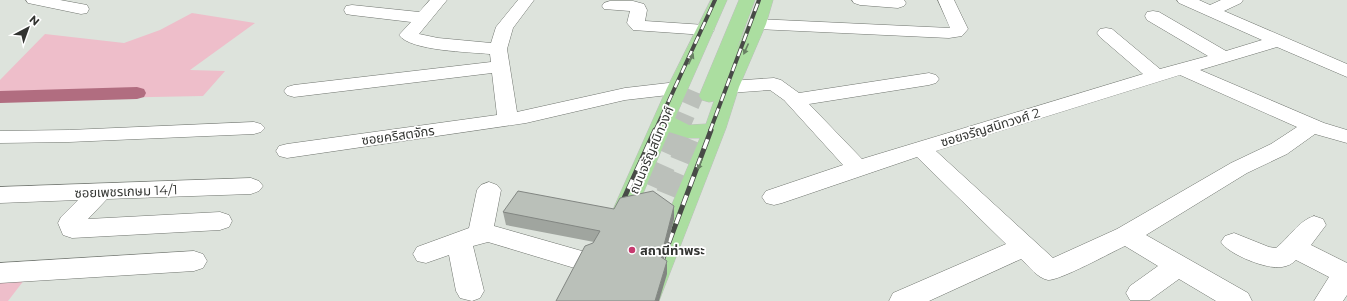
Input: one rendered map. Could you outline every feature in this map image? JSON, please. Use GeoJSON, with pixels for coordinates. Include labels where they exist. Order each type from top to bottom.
{"type":"FeatureCollection","features":[{"type":"Feature","properties":{"kind":"main road","name":"ถนนจรัญสนิทวงศ์"},"geometry":{"type":"LineString","coordinates":[[694,92],[704,30],[719,0]]}},
{"type":"Feature","properties":{"kind":"main road","name":"ถนนจรัญสนิทวงศ์"},"geometry":{"type":"LineString","coordinates":[[694,92],[734,0]]}},
{"type":"Feature","properties":{"kind":"main road","name":"ถนนจรัญสนิทวงศ์"},"geometry":{"type":"LineString","coordinates":[[596,277],[664,120],[694,92],[747,0]]}},
{"type":"Feature","properties":{"kind":"main road"},"geometry":{"type":"LineString","coordinates":[[645,301],[715,128],[729,87],[757,24],[765,0]]}},
{"type":"Feature","properties":{"kind":"main road"},"geometry":{"type":"LineString","coordinates":[[664,120],[678,129],[691,132],[700,133],[715,128]]}},
{"type":"Feature","properties":{"kind":"street"},"geometry":{"type":"LineString","coordinates":[[34,0],[81,8]]}},
{"type":"Feature","properties":{"kind":"street"},"geometry":{"type":"LineString","coordinates":[[440,0],[408,35],[414,39],[500,58]]}},
{"type":"Feature","properties":{"kind":"street"},"geometry":{"type":"LineString","coordinates":[[508,119],[500,58],[505,27],[526,0]]}},
{"type":"Feature","properties":{"kind":"street"},"geometry":{"type":"LineString","coordinates":[[860,0],[898,3]]}},
{"type":"Feature","properties":{"kind":"street"},"geometry":{"type":"LineString","coordinates":[[757,24],[949,33],[956,32],[959,29],[958,24],[946,0]]}},
{"type":"Feature","properties":{"kind":"street"},"geometry":{"type":"LineString","coordinates":[[1185,0],[1221,4],[1279,41],[1347,71]]}},
{"type":"Feature","properties":{"kind":"street"},"geometry":{"type":"LineString","coordinates":[[610,6],[633,6],[638,8],[639,10],[636,23],[639,26],[704,30]]}},
{"type":"Feature","properties":{"kind":"street"},"geometry":{"type":"LineString","coordinates":[[352,10],[423,18]]}},
{"type":"Feature","properties":{"kind":"street"},"geometry":{"type":"LineString","coordinates":[[1153,16],[1224,57]]}},
{"type":"Feature","properties":{"kind":"street"},"geometry":{"type":"LineString","coordinates":[[1106,33],[1157,76]]}},
{"type":"Feature","properties":{"kind":"street","name":"ซอยจรัญสนิทวงศ์ 2"},"geometry":{"type":"LineString","coordinates":[[774,197],[920,148],[1157,76],[1279,41]]}},
{"type":"Feature","properties":{"kind":"street"},"geometry":{"type":"LineString","coordinates":[[294,91],[500,58]]}},
{"type":"Feature","properties":{"kind":"street"},"geometry":{"type":"LineString","coordinates":[[1182,69],[1334,129]]}},
{"type":"Feature","properties":{"kind":"street"},"geometry":{"type":"LineString","coordinates":[[795,100],[929,79]]}},
{"type":"Feature","properties":{"kind":"street"},"geometry":{"type":"LineString","coordinates":[[729,87],[774,84],[795,100],[858,168]]}},
{"type":"Feature","properties":{"kind":"street","name":"ซอยคริสตจักร"},"geometry":{"type":"LineString","coordinates":[[287,151],[526,117],[625,94],[694,92]]}},
{"type":"Feature","properties":{"kind":"street"},"geometry":{"type":"LineString","coordinates":[[0,137],[69,136],[254,128]]}},
{"type":"Feature","properties":{"kind":"street"},"geometry":{"type":"LineString","coordinates":[[920,148],[1049,270],[1070,262],[1126,235],[1239,168],[1279,149],[1334,129]]}},
{"type":"Feature","properties":{"kind":"street","name":"ซอยเพชรเกษม 14/1"},"geometry":{"type":"LineString","coordinates":[[0,195],[251,186]]}},
{"type":"Feature","properties":{"kind":"street"},"geometry":{"type":"LineString","coordinates":[[470,291],[470,238],[489,190]]}},
{"type":"Feature","properties":{"kind":"street"},"geometry":{"type":"LineString","coordinates":[[100,192],[70,223],[72,229],[220,222]]}},
{"type":"Feature","properties":{"kind":"street"},"geometry":{"type":"LineString","coordinates":[[1234,242],[1258,254],[1271,258],[1281,258],[1294,248],[1314,225]]}},
{"type":"Feature","properties":{"kind":"street"},"geometry":{"type":"LineString","coordinates":[[426,254],[488,233],[500,235],[596,277]]}},
{"type":"Feature","properties":{"kind":"street"},"geometry":{"type":"LineString","coordinates":[[1126,235],[1238,301]]}},
{"type":"Feature","properties":{"kind":"street"},"geometry":{"type":"LineString","coordinates":[[903,301],[1024,247]]}},
{"type":"Feature","properties":{"kind":"street"},"geometry":{"type":"LineString","coordinates":[[1294,248],[1347,273],[1328,301]]}},
{"type":"Feature","properties":{"kind":"street"},"geometry":{"type":"LineString","coordinates":[[0,273],[194,261]]}},
{"type":"Feature","properties":{"kind":"street"},"geometry":{"type":"LineString","coordinates":[[1140,293],[1178,265]]}},
{"type":"Feature","properties":{"kind":"shaded area"},"geometry":{"type":"Polygon","coordinates":[[[192,13],[255,23],[190,70],[225,71],[203,96],[0,100],[0,80],[45,34],[124,43],[160,30],[192,13]]]}},
{"type":"Feature","properties":{"kind":"shaded area"},"geometry":{"type":"Polygon","coordinates":[[[28,275],[8,301],[0,301],[0,277],[28,275]]]}},
{"type":"Feature","properties":{"kind":"building","name":"สถานีท่าพระ"},"geometry":{"type":"Polygon","coordinates":[[[518,191],[614,209],[620,198],[653,191],[674,206],[661,257],[667,261],[655,301],[556,301],[585,246],[593,243],[600,231],[503,212],[518,191]]]}},
{"type":"Feature","properties":{"kind":"waterway"},"geometry":{"type":"LineString","coordinates":[[0,97],[137,93]]}},
{"type":"Feature","properties":{"kind":"tunnel"},"geometry":{"type":"LineString","coordinates":[[679,131],[696,92]]}},
{"type":"Feature","properties":{"kind":"tunnel"},"geometry":{"type":"LineString","coordinates":[[639,220],[679,130]]}},
{"type":"Feature","properties":{"kind":"tunnel"},"geometry":{"type":"LineString","coordinates":[[654,228],[693,134]]}},
{"type":"Feature","properties":{"kind":"railway"},"geometry":{"type":"LineString","coordinates":[[655,131],[715,0]]}},
{"type":"Feature","properties":{"kind":"railway"},"geometry":{"type":"LineString","coordinates":[[710,131],[759,0]]}},
{"type":"Feature","properties":{"kind":"railway"},"geometry":{"type":"LineString","coordinates":[[620,207],[655,130]]}},
{"type":"Feature","properties":{"kind":"railway"},"geometry":{"type":"LineString","coordinates":[[662,261],[711,130]]}},
{"type":"Feature","properties":{"kind":"place","name":"สถานีท่าพระ"},"geometry":{"type":"Point","coordinates":[632,250]}}]}
